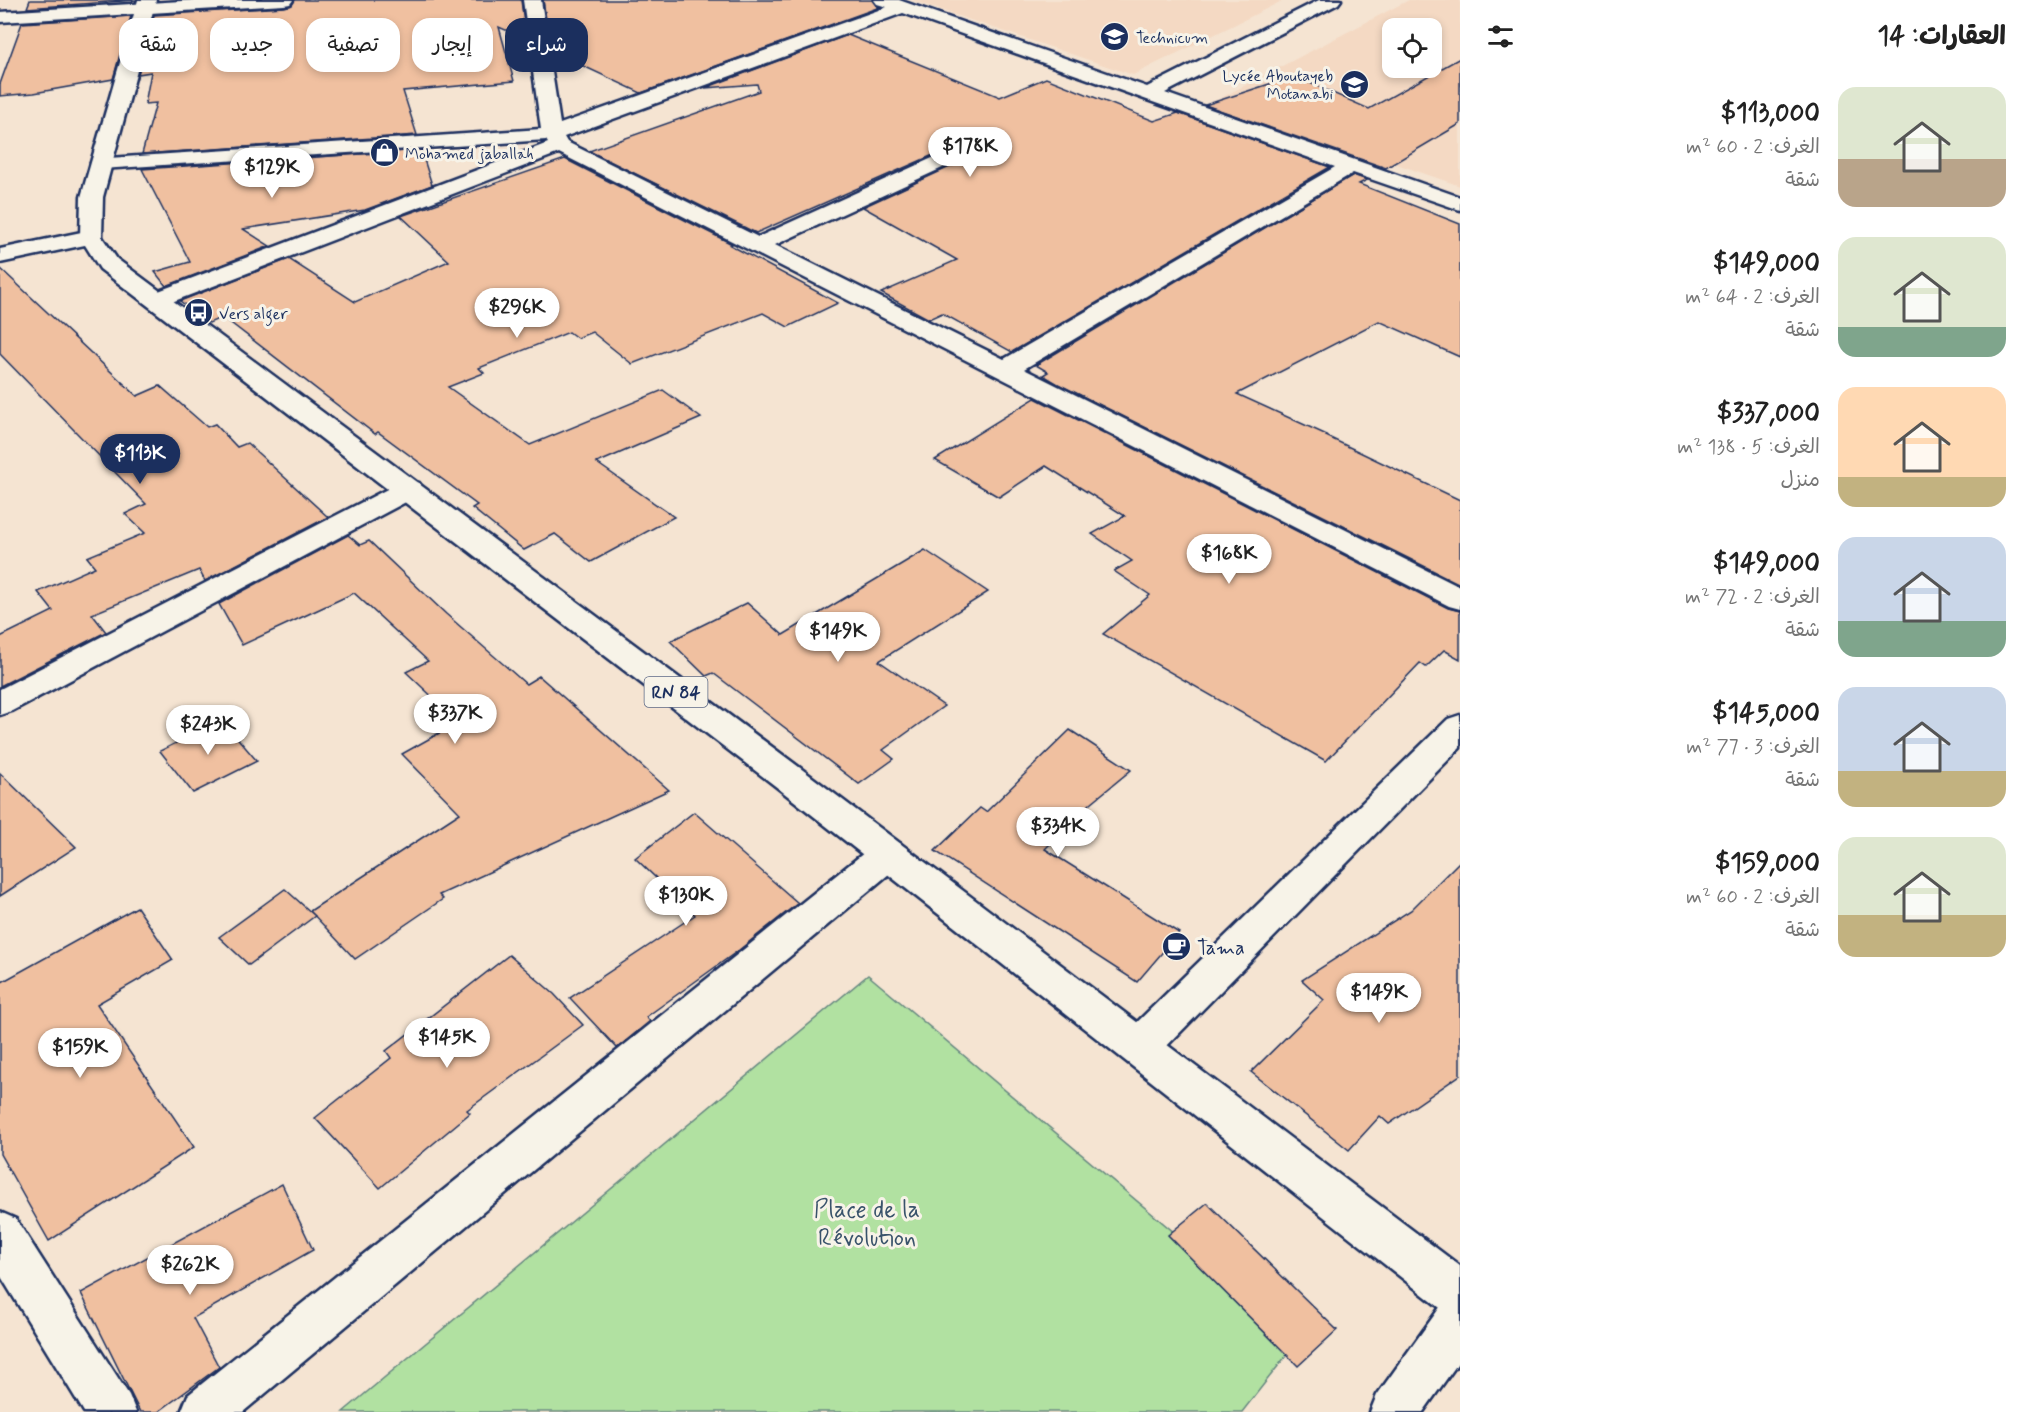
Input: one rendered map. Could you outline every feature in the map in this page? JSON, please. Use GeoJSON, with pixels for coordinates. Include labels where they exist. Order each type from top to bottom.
{"type":"FeatureCollection","features":[{"type":"Feature","properties":{"kind":"street"},"geometry":{"type":"LineString","coordinates":[[0,17],[145,4],[284,0]]}},
{"type":"Feature","properties":{"kind":"street"},"geometry":{"type":"LineString","coordinates":[[532,0],[556,140]]}},
{"type":"Feature","properties":{"kind":"street"},"geometry":{"type":"LineString","coordinates":[[883,0],[1460,204]]}},
{"type":"Feature","properties":{"kind":"street"},"geometry":{"type":"LineString","coordinates":[[1148,94],[1332,0]]}},
{"type":"Feature","properties":{"kind":"street"},"geometry":{"type":"LineString","coordinates":[[0,256],[91,237],[92,197],[145,4]]}},
{"type":"Feature","properties":{"kind":"street"},"geometry":{"type":"LineString","coordinates":[[156,300],[556,140],[903,7]]}},
{"type":"Feature","properties":{"kind":"street"},"geometry":{"type":"LineString","coordinates":[[101,163],[556,140],[758,245],[1460,599]]}},
{"type":"Feature","properties":{"kind":"street"},"geometry":{"type":"LineString","coordinates":[[758,245],[957,154]]}},
{"type":"Feature","properties":{"kind":"street"},"geometry":{"type":"LineString","coordinates":[[1006,369],[1351,166]]}},
{"type":"Feature","properties":{"kind":"street","name":"RN 84"},"geometry":{"type":"LineString","coordinates":[[91,237],[108,264],[409,489],[1140,1046],[1460,1295]]}},
{"type":"Feature","properties":{"kind":"street"},"geometry":{"type":"LineString","coordinates":[[0,703],[409,489]]}},
{"type":"Feature","properties":{"kind":"street"},"geometry":{"type":"LineString","coordinates":[[1140,1046],[1460,728]]}},
{"type":"Feature","properties":{"kind":"street"},"geometry":{"type":"LineString","coordinates":[[205,1412],[888,854]]}},
{"type":"Feature","properties":{"kind":"street"},"geometry":{"type":"LineString","coordinates":[[0,1234],[112,1412]]}},
{"type":"Feature","properties":{"kind":"street"},"geometry":{"type":"LineString","coordinates":[[1394,1412],[1460,1320]]}},
{"type":"Feature","properties":{"kind":"shaded area","name":"Technicum"},"geometry":{"type":"Polygon","coordinates":[[[911,0],[1284,0],[1133,75],[911,0]]]}},
{"type":"Feature","properties":{"kind":"shaded area","name":"Lycée Aboutayeb Motanabi"},"geometry":{"type":"Polygon","coordinates":[[[1409,0],[1460,0],[1460,186],[1215,101],[1409,0]]]}},
{"type":"Feature","properties":{"kind":"green space","name":"Place de la Révolution"},"geometry":{"type":"Polygon","coordinates":[[[868,975],[1300,1338],[1242,1412],[343,1412],[868,975]]]}},
{"type":"Feature","properties":{"kind":"building"},"geometry":{"type":"Polygon","coordinates":[[[30,0],[136,0],[27,8],[30,0]]]}},
{"type":"Feature","properties":{"kind":"building"},"geometry":{"type":"Polygon","coordinates":[[[295,0],[521,0],[523,18],[505,18],[505,30],[499,27],[505,49],[505,72],[512,72],[514,81],[403,91],[417,135],[142,154],[156,103],[145,104],[151,72],[198,72],[198,18],[153,18],[154,15],[292,5],[295,0]]]}},
{"type":"Feature","properties":{"kind":"building"},"geometry":{"type":"Polygon","coordinates":[[[543,0],[872,0],[880,7],[641,93],[588,68],[588,18],[546,18],[543,0]]]}},
{"type":"Feature","properties":{"kind":"building"},"geometry":{"type":"Polygon","coordinates":[[[131,16],[130,18],[119,18],[119,58],[113,79],[34,93],[0,96],[0,84],[22,23],[131,16]]]}},
{"type":"Feature","properties":{"kind":"building"},"geometry":{"type":"Polygon","coordinates":[[[848,35],[1000,97],[1046,78],[1154,121],[1178,113],[1330,167],[1012,352],[942,313],[929,319],[881,293],[957,260],[863,207],[965,160],[969,154],[965,148],[956,146],[949,148],[756,233],[589,151],[759,91],[757,84],[705,88],[848,35]]]}},
{"type":"Feature","properties":{"kind":"building"},"geometry":{"type":"Polygon","coordinates":[[[1460,58],[1460,124],[1386,168],[1205,105],[1294,76],[1369,109],[1424,78],[1442,78],[1442,68],[1460,58]]]}},
{"type":"Feature","properties":{"kind":"building"},"geometry":{"type":"Polygon","coordinates":[[[421,150],[432,185],[365,210],[243,229],[270,246],[166,286],[155,272],[190,262],[142,169],[421,150]]]}},
{"type":"Feature","properties":{"kind":"building"},"geometry":{"type":"Polygon","coordinates":[[[565,159],[732,244],[730,245],[838,303],[788,327],[763,313],[632,364],[592,332],[577,338],[569,332],[479,368],[484,373],[448,387],[530,445],[663,390],[701,418],[597,463],[674,517],[591,562],[555,534],[524,550],[472,508],[477,505],[378,432],[375,434],[223,317],[209,323],[180,301],[289,259],[355,302],[449,261],[401,216],[565,159]]]}},
{"type":"Feature","properties":{"kind":"building"},"geometry":{"type":"Polygon","coordinates":[[[1353,175],[1367,180],[1359,184],[1460,224],[1460,357],[1379,321],[1237,394],[1460,500],[1460,584],[1058,384],[1043,375],[1048,372],[1036,365],[1353,175]]]}},
{"type":"Feature","properties":{"kind":"building"},"geometry":{"type":"Polygon","coordinates":[[[0,268],[137,396],[160,386],[207,427],[215,424],[237,447],[247,443],[328,517],[205,581],[199,570],[92,614],[106,632],[0,686],[0,637],[53,611],[38,592],[95,567],[87,557],[145,533],[125,514],[146,504],[0,354],[0,268]]]}},
{"type":"Feature","properties":{"kind":"building"},"geometry":{"type":"Polygon","coordinates":[[[1035,398],[1448,608],[1460,611],[1460,659],[1444,650],[1426,667],[1420,663],[1326,761],[1103,634],[1150,595],[1114,571],[1132,561],[1092,534],[1125,516],[1046,466],[999,497],[935,460],[1035,398]]]}},
{"type":"Feature","properties":{"kind":"building"},"geometry":{"type":"Polygon","coordinates":[[[348,535],[360,545],[369,541],[446,614],[526,684],[539,676],[669,790],[439,895],[443,899],[355,959],[310,911],[460,813],[402,754],[459,722],[406,672],[428,661],[354,593],[242,645],[219,604],[348,535]]]}},
{"type":"Feature","properties":{"kind":"building"},"geometry":{"type":"Polygon","coordinates":[[[925,550],[988,592],[879,661],[944,706],[883,750],[894,759],[859,784],[713,673],[706,676],[670,641],[747,603],[783,635],[925,550]]]}},
{"type":"Feature","properties":{"kind":"building"},"geometry":{"type":"Polygon","coordinates":[[[222,720],[257,761],[193,793],[160,751],[222,720]]]}},
{"type":"Feature","properties":{"kind":"building"},"geometry":{"type":"Polygon","coordinates":[[[1070,730],[1131,770],[1091,803],[1045,849],[1179,933],[1137,982],[935,851],[980,808],[986,812],[1070,730]]]}},
{"type":"Feature","properties":{"kind":"building"},"geometry":{"type":"Polygon","coordinates":[[[0,773],[76,847],[0,896],[0,773]]]}},
{"type":"Feature","properties":{"kind":"building"},"geometry":{"type":"Polygon","coordinates":[[[694,812],[798,903],[739,950],[646,1017],[650,1021],[617,1048],[570,998],[695,915],[635,858],[694,812]]]}},
{"type":"Feature","properties":{"kind":"building"},"geometry":{"type":"Polygon","coordinates":[[[1460,861],[1460,1075],[1389,1124],[1380,1116],[1349,1150],[1251,1072],[1324,1000],[1302,980],[1411,910],[1460,861]]]}},
{"type":"Feature","properties":{"kind":"building"},"geometry":{"type":"Polygon","coordinates":[[[285,889],[315,916],[249,965],[219,937],[285,889]]]}},
{"type":"Feature","properties":{"kind":"building"},"geometry":{"type":"Polygon","coordinates":[[[137,907],[173,960],[97,1004],[194,1147],[49,1241],[0,1154],[0,983],[137,907]]]}},
{"type":"Feature","properties":{"kind":"building"},"geometry":{"type":"Polygon","coordinates":[[[509,955],[554,994],[583,1025],[467,1110],[470,1113],[380,1188],[315,1118],[391,1058],[386,1051],[509,955]]]}},
{"type":"Feature","properties":{"kind":"building"},"geometry":{"type":"Polygon","coordinates":[[[282,1184],[313,1250],[193,1318],[219,1367],[158,1412],[140,1412],[81,1293],[282,1184]]]}},
{"type":"Feature","properties":{"kind":"building"},"geometry":{"type":"Polygon","coordinates":[[[1207,1203],[1337,1330],[1298,1366],[1168,1235],[1207,1203]]]}},
{"type":"Feature","properties":{"kind":"place","name":"Technicum"},"geometry":{"type":"Point","coordinates":[1115,37]}},
{"type":"Feature","properties":{"kind":"place","name":"Lycée Aboutayeb Motanabi"},"geometry":{"type":"Point","coordinates":[1354,84]}},
{"type":"Feature","properties":{"kind":"place","name":"Mohamed jaballah"},"geometry":{"type":"Point","coordinates":[384,153]}},
{"type":"Feature","properties":{"kind":"place","name":"Vers alger"},"geometry":{"type":"Point","coordinates":[198,313]}},
{"type":"Feature","properties":{"kind":"place","name":"Tama"},"geometry":{"type":"Point","coordinates":[1176,947]}}]}
